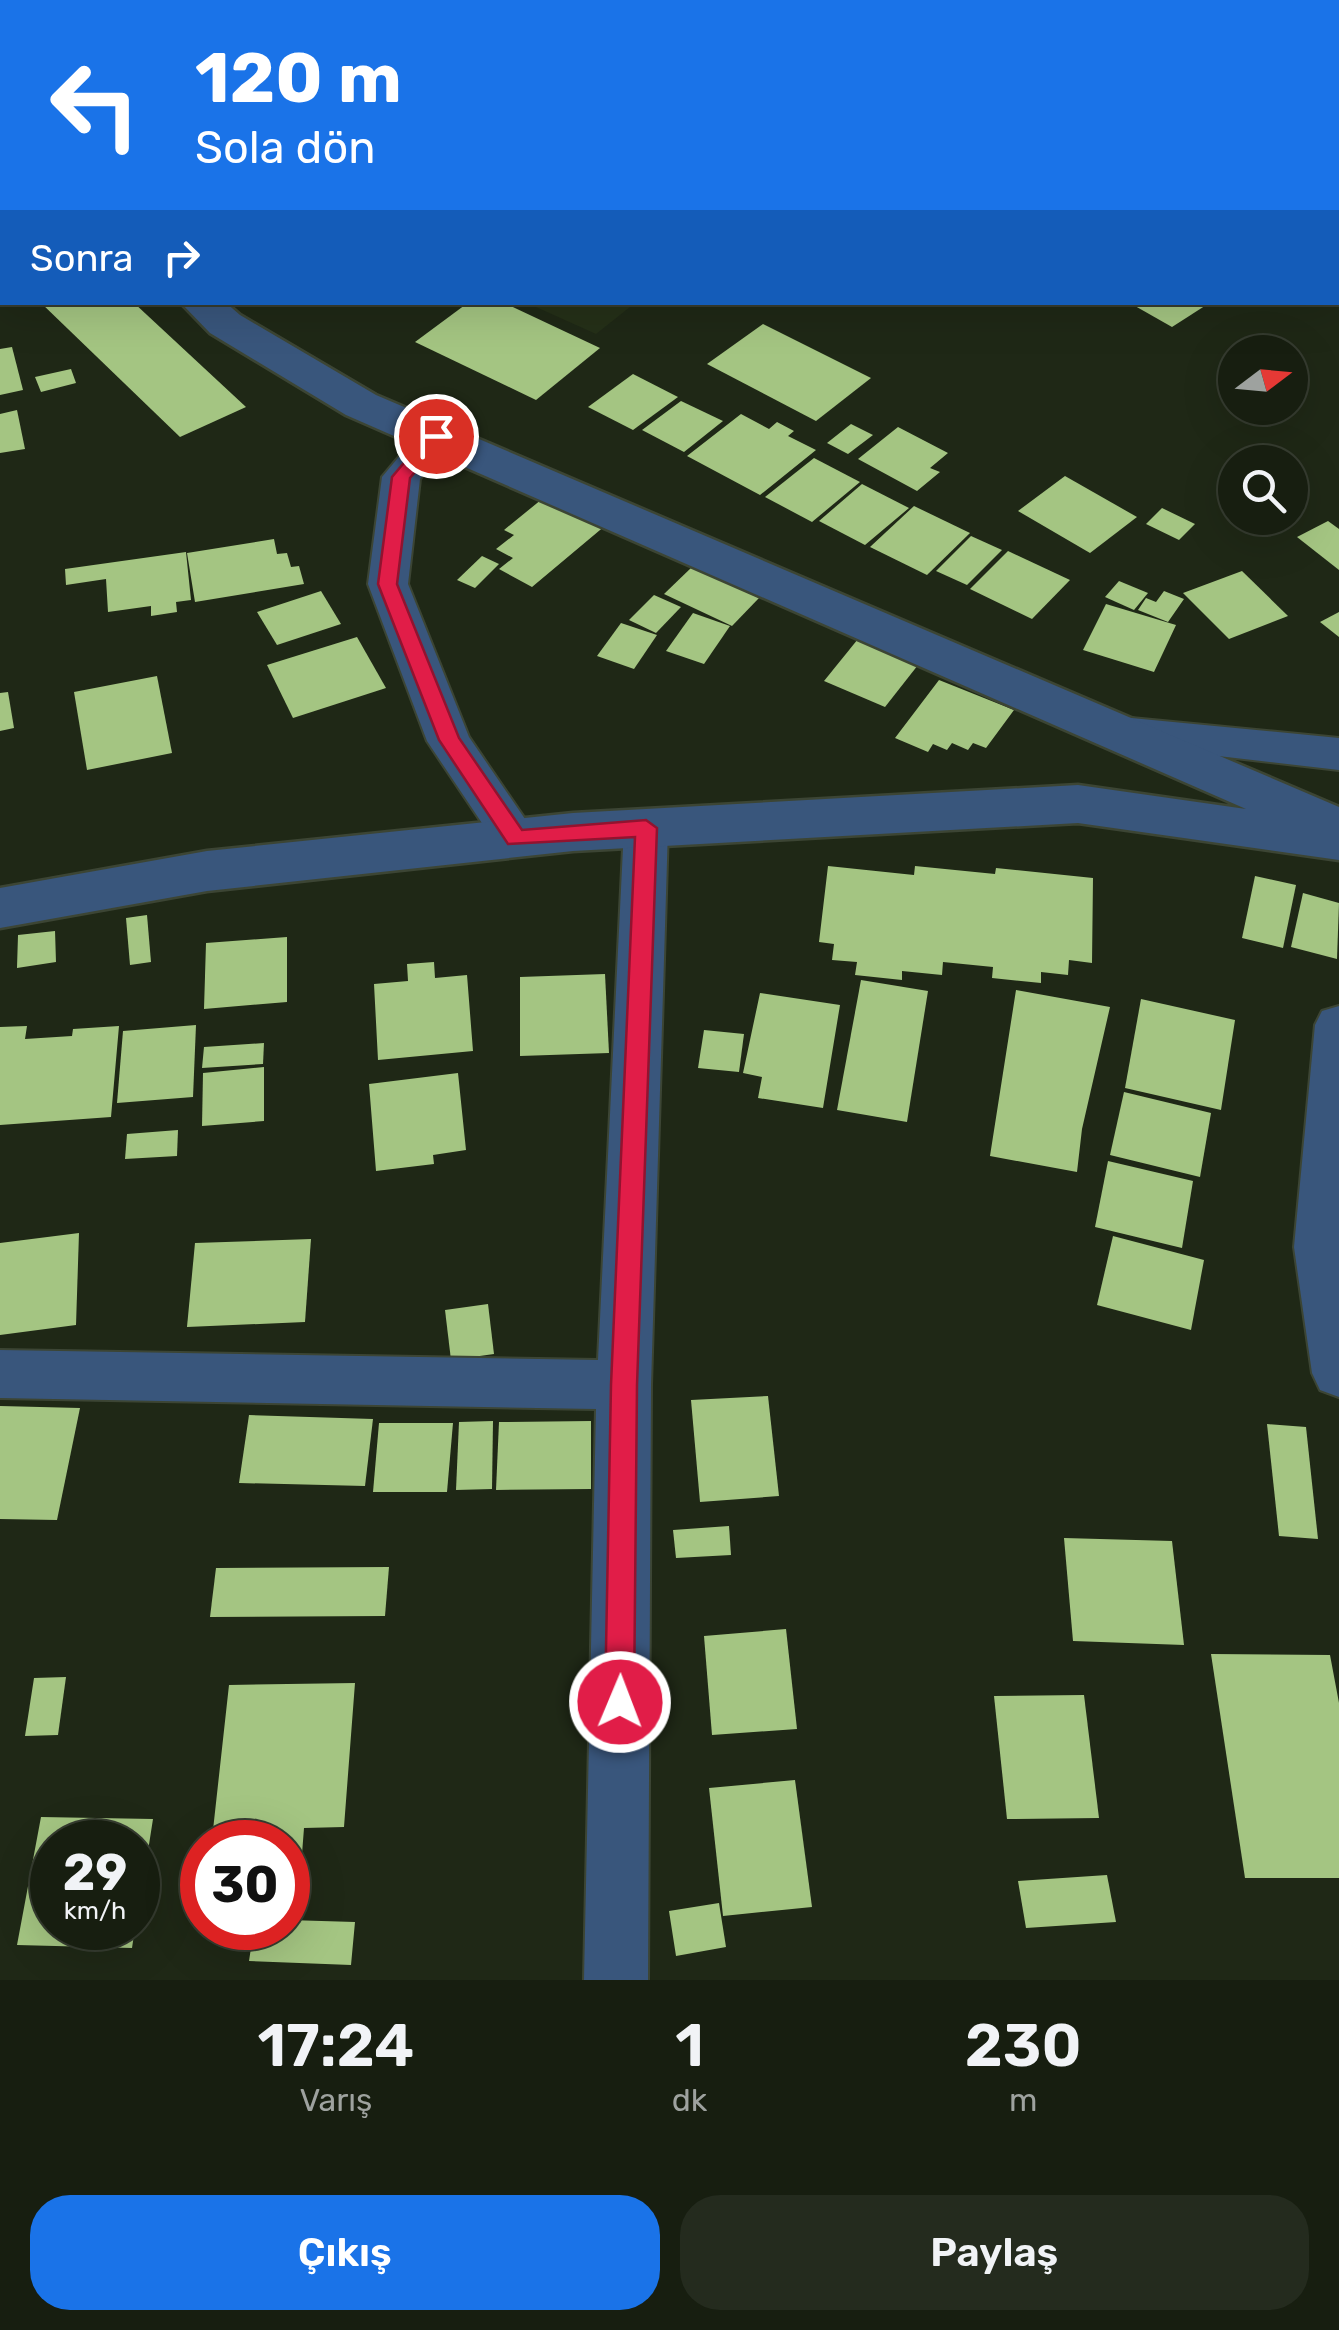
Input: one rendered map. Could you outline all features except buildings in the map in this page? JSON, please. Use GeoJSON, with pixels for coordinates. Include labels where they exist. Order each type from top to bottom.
{"type":"FeatureCollection","features":[{"type":"Feature","properties":{"kind":"street"},"geometry":{"type":"LineString","coordinates":[[203,305],[225,324],[361,404],[1339,828]]}},
{"type":"Feature","properties":{"kind":"street"},"geometry":{"type":"LineString","coordinates":[[436,436],[401,477],[388,584],[449,740],[516,838]]}},
{"type":"Feature","properties":{"kind":"street"},"geometry":{"type":"LineString","coordinates":[[1120,732],[1339,754]]}},
{"type":"Feature","properties":{"kind":"street"},"geometry":{"type":"LineString","coordinates":[[0,908],[207,871],[516,838],[1078,804],[1339,841]]}},
{"type":"Feature","properties":{"kind":"street"},"geometry":{"type":"LineString","coordinates":[[616,1980],[624,1385],[646,828]]}},
{"type":"Feature","properties":{"kind":"street"},"geometry":{"type":"LineString","coordinates":[[1339,1025],[1320,1247],[1339,1373]]}},
{"type":"Feature","properties":{"kind":"street"},"geometry":{"type":"LineString","coordinates":[[0,1374],[624,1385]]}},
{"type":"Feature","properties":{"kind":"shaded area"},"geometry":{"type":"Polygon","coordinates":[[[531,305],[632,305],[596,334],[531,305]]]}},
{"type":"Feature","properties":{"kind":"route"},"geometry":{"type":"LineString","coordinates":[[436,436],[401,477],[388,584],[449,740],[516,838],[646,828],[624,1385],[620,1702]]}}]}
